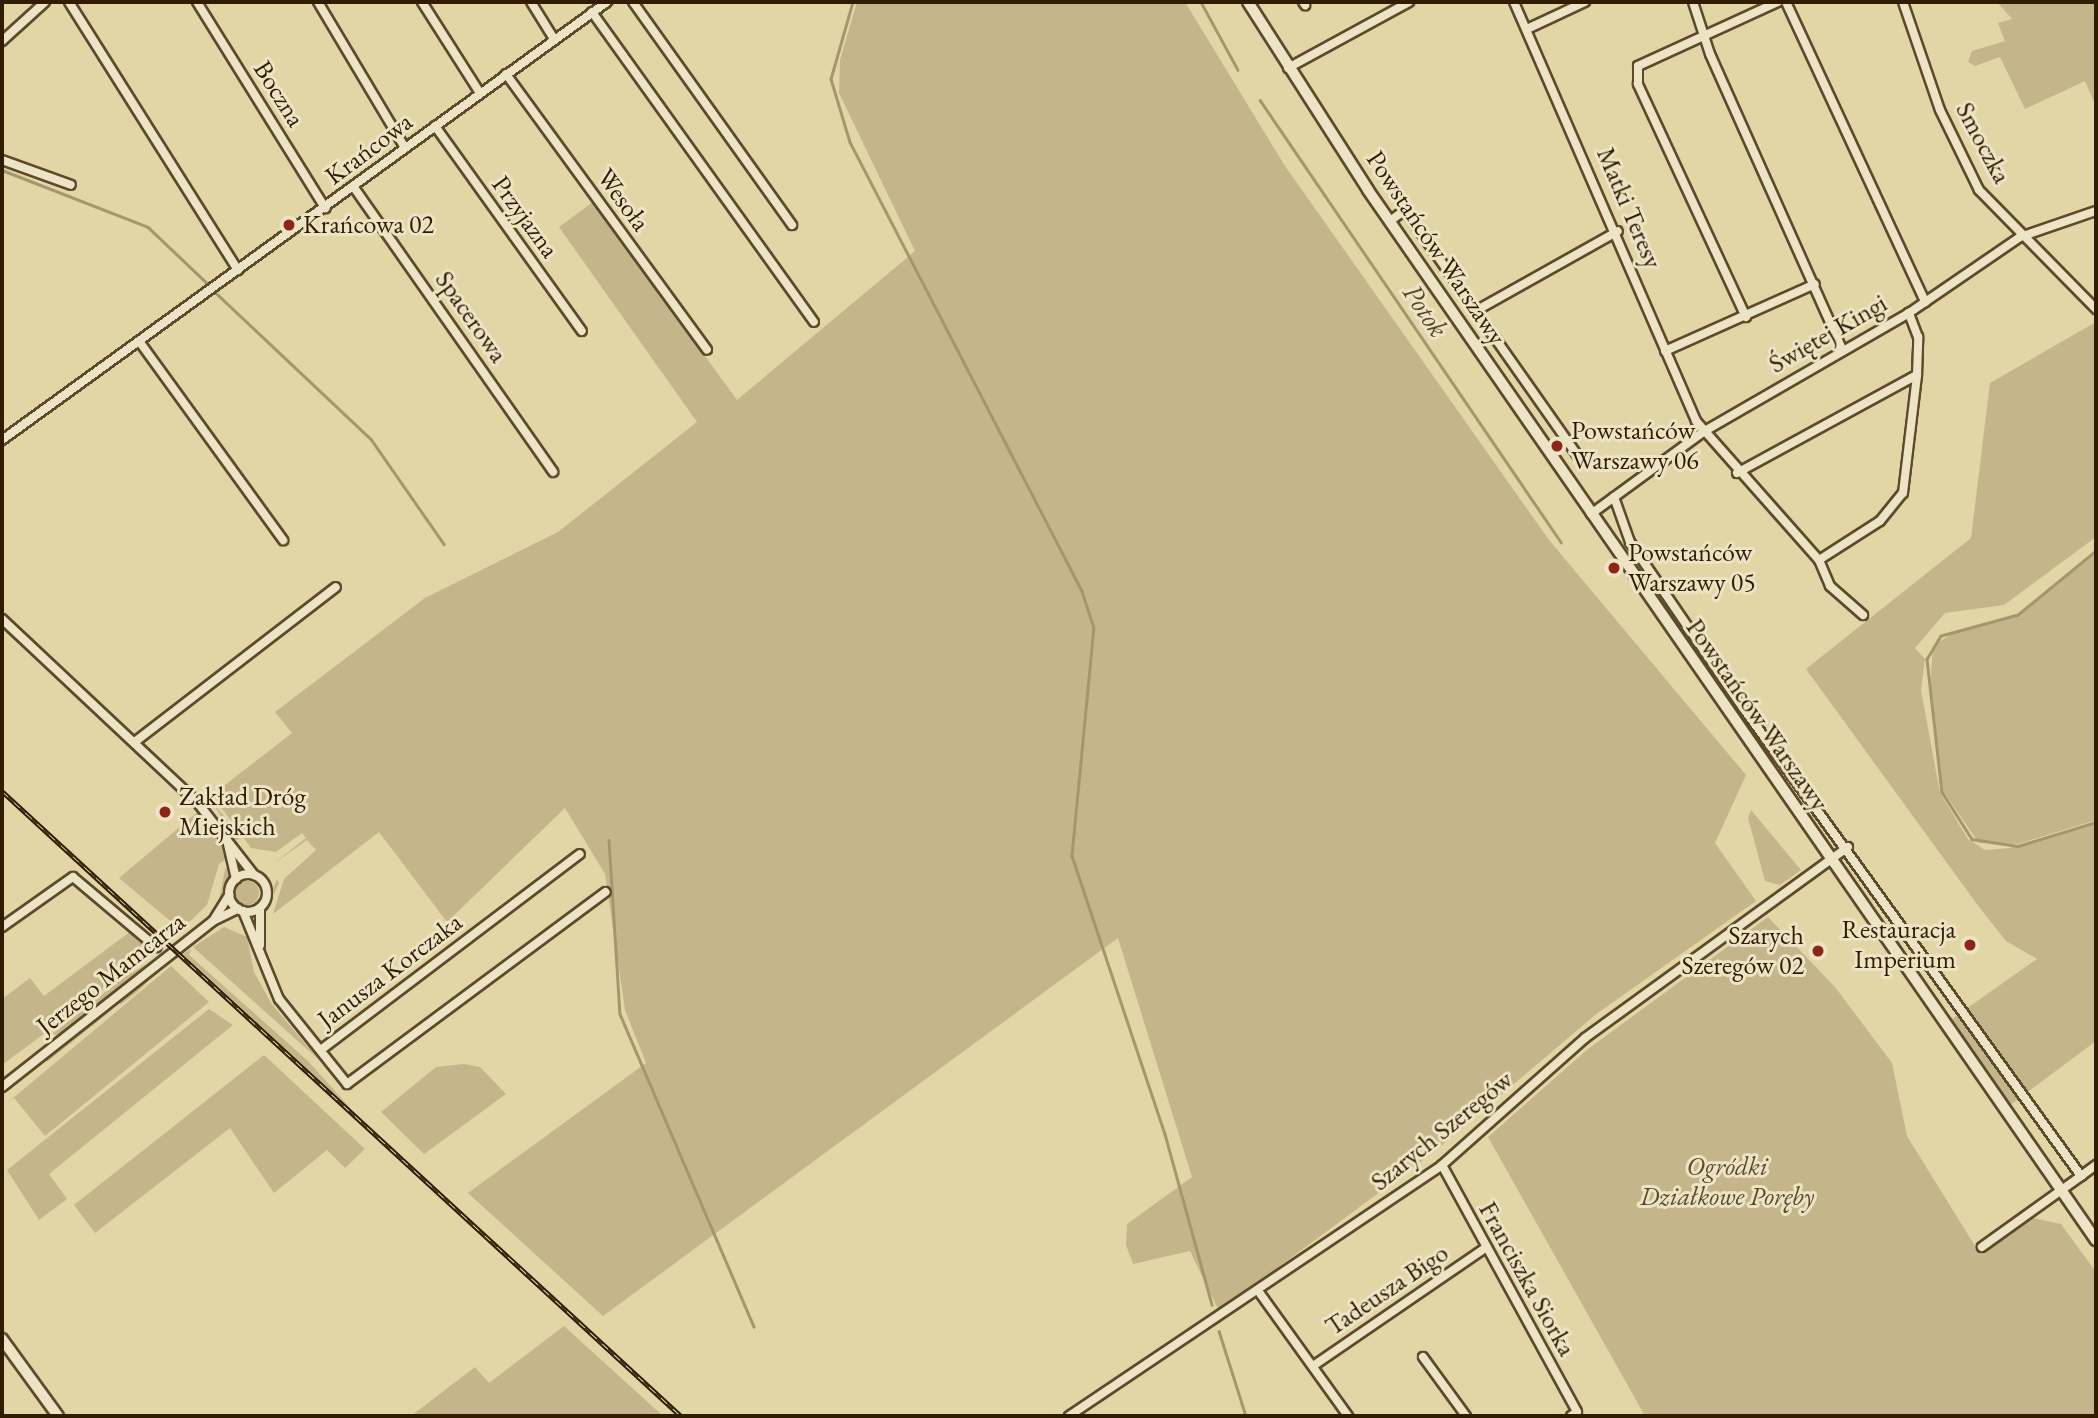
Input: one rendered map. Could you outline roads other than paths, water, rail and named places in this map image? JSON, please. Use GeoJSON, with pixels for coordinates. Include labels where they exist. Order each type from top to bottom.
{"type":"FeatureCollection","features":[{"type":"Feature","properties":{"kind":"street"},"geometry":{"type":"LineString","coordinates":[[2,41],[45,2]]}},
{"type":"Feature","properties":{"kind":"street"},"geometry":{"type":"LineString","coordinates":[[69,2],[239,270]]}},
{"type":"Feature","properties":{"kind":"street","name":"Boczna"},"geometry":{"type":"LineString","coordinates":[[197,2],[325,208]]}},
{"type":"Feature","properties":{"kind":"street"},"geometry":{"type":"LineString","coordinates":[[318,2],[405,148]]}},
{"type":"Feature","properties":{"kind":"street"},"geometry":{"type":"LineString","coordinates":[[422,2],[480,93]]}},
{"type":"Feature","properties":{"kind":"street"},"geometry":{"type":"LineString","coordinates":[[531,2],[554,39]]}},
{"type":"Feature","properties":{"kind":"street","name":"Krańcowa"},"geometry":{"type":"LineString","coordinates":[[2,440],[607,2]]}},
{"type":"Feature","properties":{"kind":"street"},"geometry":{"type":"LineString","coordinates":[[633,2],[792,225]]}},
{"type":"Feature","properties":{"kind":"street","name":"Powstańców Warszawy"},"geometry":{"type":"LineString","coordinates":[[1248,2],[1288,68],[1390,221],[1830,861],[2096,1240]]}},
{"type":"Feature","properties":{"kind":"street"},"geometry":{"type":"LineString","coordinates":[[1288,68],[1409,2]]}},
{"type":"Feature","properties":{"kind":"street","name":"Matki Teresy"},"geometry":{"type":"LineString","coordinates":[[1514,2],[1618,231],[1664,351],[1703,432],[1737,473],[1819,559],[1825,579],[1863,615]]}},
{"type":"Feature","properties":{"kind":"street"},"geometry":{"type":"LineString","coordinates":[[1527,29],[1585,2]]}},
{"type":"Feature","properties":{"kind":"street"},"geometry":{"type":"LineString","coordinates":[[1693,2],[1843,351]]}},
{"type":"Feature","properties":{"kind":"street"},"geometry":{"type":"LineString","coordinates":[[1746,317],[1638,83],[1638,66],[1778,2]]}},
{"type":"Feature","properties":{"kind":"street"},"geometry":{"type":"LineString","coordinates":[[1786,2],[1925,302]]}},
{"type":"Feature","properties":{"kind":"street","name":"Smoczka"},"geometry":{"type":"LineString","coordinates":[[1903,2],[1940,110],[1979,190],[2021,237],[2096,309]]}},
{"type":"Feature","properties":{"kind":"street"},"geometry":{"type":"LineString","coordinates":[[592,12],[814,322]]}},
{"type":"Feature","properties":{"kind":"street","name":"Wesoła"},"geometry":{"type":"LineString","coordinates":[[506,74],[707,350]]}},
{"type":"Feature","properties":{"kind":"street","name":"Przyjazna"},"geometry":{"type":"LineString","coordinates":[[435,126],[582,331]]}},
{"type":"Feature","properties":{"kind":"street"},"geometry":{"type":"LineString","coordinates":[[2,160],[71,185]]}},
{"type":"Feature","properties":{"kind":"street","name":"Spacerowa"},"geometry":{"type":"LineString","coordinates":[[353,186],[554,472]]}},
{"type":"Feature","properties":{"kind":"street"},"geometry":{"type":"LineString","coordinates":[[1390,221],[1405,210],[1479,309],[1577,455]]}},
{"type":"Feature","properties":{"kind":"street","name":"Świętej Kingi"},"geometry":{"type":"LineString","coordinates":[[1591,514],[1703,432],[1909,313],[2021,237],[2096,211]]}},
{"type":"Feature","properties":{"kind":"street"},"geometry":{"type":"LineString","coordinates":[[1479,309],[1618,231]]}},
{"type":"Feature","properties":{"kind":"street"},"geometry":{"type":"LineString","coordinates":[[1664,351],[1746,317],[1815,284]]}},
{"type":"Feature","properties":{"kind":"street"},"geometry":{"type":"LineString","coordinates":[[1819,559],[1880,521],[1903,493],[1917,375],[1918,337],[1909,313]]}},
{"type":"Feature","properties":{"kind":"street"},"geometry":{"type":"LineString","coordinates":[[139,341],[283,540]]}},
{"type":"Feature","properties":{"kind":"street"},"geometry":{"type":"LineString","coordinates":[[1737,473],[1917,375]]}},
{"type":"Feature","properties":{"kind":"street"},"geometry":{"type":"LineString","coordinates":[[1614,497],[1639,557],[1802,794],[1848,847],[2081,1175]]}},
{"type":"Feature","properties":{"kind":"street"},"geometry":{"type":"LineString","coordinates":[[135,741],[336,587]]}},
{"type":"Feature","properties":{"kind":"street"},"geometry":{"type":"LineString","coordinates":[[2,619],[135,741],[226,834],[267,892],[260,908],[241,910],[229,895],[236,879],[226,834]]}},
{"type":"Feature","properties":{"kind":"street","name":"Szarych Szeregów"},"geometry":{"type":"LineString","coordinates":[[1069,1416],[1259,1293],[1442,1165],[1585,1038],[1848,847]]}},
{"type":"Feature","properties":{"kind":"street","name":"Janusza Korczaka"},"geometry":{"type":"LineString","coordinates":[[241,910],[260,948],[279,999],[322,1049],[580,854]]}},
{"type":"Feature","properties":{"kind":"street"},"geometry":{"type":"LineString","coordinates":[[236,879],[254,876]]}},
{"type":"Feature","properties":{"kind":"street"},"geometry":{"type":"LineString","coordinates":[[2,927],[73,877],[156,947]]}},
{"type":"Feature","properties":{"kind":"street"},"geometry":{"type":"LineString","coordinates":[[322,1049],[347,1084],[363,1076],[606,892]]}},
{"type":"Feature","properties":{"kind":"street","name":"Jerzego Mamcarza"},"geometry":{"type":"LineString","coordinates":[[213,921],[229,895]]}},
{"type":"Feature","properties":{"kind":"street","name":"Janusza Korczaka"},"geometry":{"type":"LineString","coordinates":[[260,908],[260,948]]}},
{"type":"Feature","properties":{"kind":"street","name":"Jerzego Mamcarza"},"geometry":{"type":"LineString","coordinates":[[2,1087],[213,921],[241,910]]}},
{"type":"Feature","properties":{"kind":"street","name":"Franciszka Siorka"},"geometry":{"type":"LineString","coordinates":[[1442,1165],[1484,1249],[1574,1414]]}},
{"type":"Feature","properties":{"kind":"street"},"geometry":{"type":"LineString","coordinates":[[1982,1247],[2096,1165]]}},
{"type":"Feature","properties":{"kind":"street","name":"Tadeusza Bigo"},"geometry":{"type":"LineString","coordinates":[[1313,1366],[1484,1249]]}},
{"type":"Feature","properties":{"kind":"street"},"geometry":{"type":"LineString","coordinates":[[1259,1293],[1348,1416]]}},
{"type":"Feature","properties":{"kind":"street"},"geometry":{"type":"LineString","coordinates":[[2,1339],[58,1416]]}},
{"type":"Feature","properties":{"kind":"street"},"geometry":{"type":"LineString","coordinates":[[1423,1357],[1466,1416]]}},
{"type":"Feature","properties":{"kind":"waterway"},"geometry":{"type":"LineString","coordinates":[[853,2],[831,79],[850,142],[1082,591],[1094,627],[1072,856],[1165,1134],[1212,1305]]}},
{"type":"Feature","properties":{"kind":"waterway","name":"Potok"},"geometry":{"type":"LineString","coordinates":[[1201,2],[1238,70]]}},
{"type":"Feature","properties":{"kind":"waterway","name":"Potok"},"geometry":{"type":"LineString","coordinates":[[1260,100],[1561,542]]}},
{"type":"Feature","properties":{"kind":"waterway"},"geometry":{"type":"LineString","coordinates":[[2,170],[148,227],[206,282]]}},
{"type":"Feature","properties":{"kind":"waterway"},"geometry":{"type":"LineString","coordinates":[[216,293],[371,439],[444,544]]}},
{"type":"Feature","properties":{"kind":"waterway"},"geometry":{"type":"LineString","coordinates":[[2096,551],[2018,615],[1941,636],[1927,659],[1942,792],[1972,839],[2018,846],[2096,822]]}},
{"type":"Feature","properties":{"kind":"waterway"},"geometry":{"type":"LineString","coordinates":[[609,840],[620,1014],[754,1326]]}},
{"type":"Feature","properties":{"kind":"waterway"},"geometry":{"type":"LineString","coordinates":[[1219,1331],[1246,1416]]}},
{"type":"Feature","properties":{"kind":"railway"},"geometry":{"type":"LineString","coordinates":[[2,791],[681,1416]]}},
{"type":"Feature","properties":{"kind":"place","name":"Krańcowa 02"},"geometry":{"type":"Point","coordinates":[289,225]}},
{"type":"Feature","properties":{"kind":"place","name":"Powstańców Warszawy 06"},"geometry":{"type":"Point","coordinates":[1557,446]}},
{"type":"Feature","properties":{"kind":"place","name":"Powstańców Warszawy 05"},"geometry":{"type":"Point","coordinates":[1614,568]}},
{"type":"Feature","properties":{"kind":"place","name":"Zakład Dróg Miejskich"},"geometry":{"type":"Point","coordinates":[165,812]}},
{"type":"Feature","properties":{"kind":"place","name":"Restauracja Imperium"},"geometry":{"type":"Point","coordinates":[1970,945]}},
{"type":"Feature","properties":{"kind":"place","name":"Szarych Szeregów 02"},"geometry":{"type":"Point","coordinates":[1818,951]}},
{"type":"Feature","properties":{"kind":"park label","name":"Ogródki Działkowe Poręby"},"geometry":{"type":"Point","coordinates":[1727,1182]}}]}
